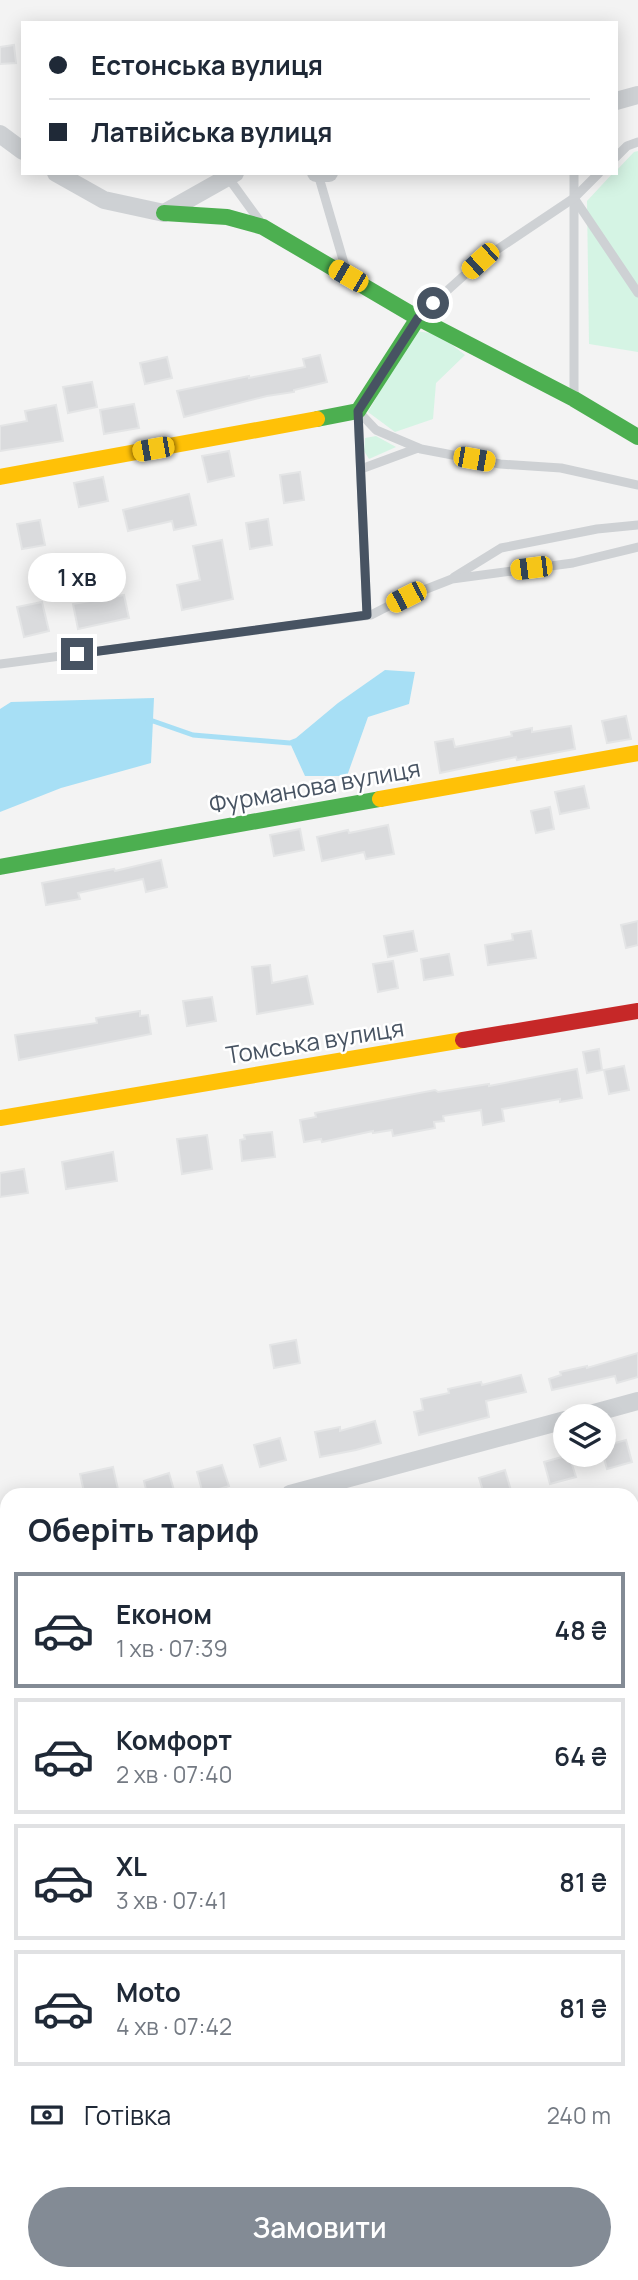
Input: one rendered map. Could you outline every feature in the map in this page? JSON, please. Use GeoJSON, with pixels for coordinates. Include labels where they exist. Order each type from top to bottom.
{"type":"FeatureCollection","features":[{"type":"Feature","properties":{"kind":"street"},"geometry":{"type":"LineString","coordinates":[[618,100],[638,95]]}},
{"type":"Feature","properties":{"kind":"street"},"geometry":{"type":"LineString","coordinates":[[0,134],[21,150]]}},
{"type":"Feature","properties":{"kind":"street"},"geometry":{"type":"LineString","coordinates":[[60,175],[104,200],[164,213],[227,217],[263,227],[418,318],[574,399],[638,438]]}},
{"type":"Feature","properties":{"kind":"street"},"geometry":{"type":"LineString","coordinates":[[164,213],[231,175]]}},
{"type":"Feature","properties":{"kind":"street"},"geometry":{"type":"LineString","coordinates":[[0,477],[358,411],[418,318]]}},
{"type":"Feature","properties":{"kind":"street","name":"Фурманова вулиця"},"geometry":{"type":"LineString","coordinates":[[0,867],[638,753]]}},
{"type":"Feature","properties":{"kind":"street","name":"Томська вулиця"},"geometry":{"type":"LineString","coordinates":[[0,1118],[638,1011]]}},
{"type":"Feature","properties":{"kind":"street"},"geometry":{"type":"LineString","coordinates":[[616,1407],[638,1401]]}},
{"type":"Feature","properties":{"kind":"street"},"geometry":{"type":"LineString","coordinates":[[312,1488],[553,1423]]}},
{"type":"Feature","properties":{"kind":"lane"},"geometry":{"type":"LineString","coordinates":[[618,155],[627,146],[638,142]]}},
{"type":"Feature","properties":{"kind":"lane"},"geometry":{"type":"LineString","coordinates":[[231,175],[263,227]]}},
{"type":"Feature","properties":{"kind":"lane"},"geometry":{"type":"LineString","coordinates":[[317,175],[348,276]]}},
{"type":"Feature","properties":{"kind":"lane"},"geometry":{"type":"LineString","coordinates":[[574,175],[574,399]]}},
{"type":"Feature","properties":{"kind":"lane"},"geometry":{"type":"LineString","coordinates":[[418,318],[480,261],[574,198],[597,175]]}},
{"type":"Feature","properties":{"kind":"lane"},"geometry":{"type":"LineString","coordinates":[[574,198],[638,293]]}},
{"type":"Feature","properties":{"kind":"lane"},"geometry":{"type":"LineString","coordinates":[[358,411],[376,430],[418,448],[500,464],[561,468],[638,485]]}},
{"type":"Feature","properties":{"kind":"lane"},"geometry":{"type":"LineString","coordinates":[[358,411],[367,615]]}},
{"type":"Feature","properties":{"kind":"lane"},"geometry":{"type":"LineString","coordinates":[[360,469],[418,448]]}},
{"type":"Feature","properties":{"kind":"lane"},"geometry":{"type":"LineString","coordinates":[[0,664],[367,615],[452,579],[501,548],[597,528],[638,525]]}},
{"type":"Feature","properties":{"kind":"lane"},"geometry":{"type":"LineString","coordinates":[[452,579],[573,563],[638,547]]}},
{"type":"Feature","properties":{"kind":"green space"},"geometry":{"type":"Polygon","coordinates":[[[638,151],[638,352],[589,344],[587,201],[611,175],[618,175],[618,169],[638,151]]]}},
{"type":"Feature","properties":{"kind":"green space"},"geometry":{"type":"Polygon","coordinates":[[[415,331],[438,334],[465,355],[436,383],[433,419],[395,432],[368,412],[415,331]]]}},
{"type":"Feature","properties":{"kind":"green space"},"geometry":{"type":"Polygon","coordinates":[[[376,436],[396,447],[369,459],[364,451],[365,438],[376,436]]]}},
{"type":"Feature","properties":{"kind":"water"},"geometry":{"type":"Polygon","coordinates":[[[385,670],[415,672],[409,704],[368,717],[347,776],[305,776],[290,743],[338,703],[385,670]]]}},
{"type":"Feature","properties":{"kind":"water"},"geometry":{"type":"Polygon","coordinates":[[[154,698],[151,763],[61,788],[0,812],[0,709],[11,702],[154,698]]]}},
{"type":"Feature","properties":{"kind":"building"},"geometry":{"type":"Polygon","coordinates":[[[14,45],[16,63],[0,64],[0,47],[14,45]]]}},
{"type":"Feature","properties":{"kind":"building"},"geometry":{"type":"Polygon","coordinates":[[[320,355],[327,382],[184,417],[177,391],[305,367],[303,359],[320,355]]]}},
{"type":"Feature","properties":{"kind":"building"},"geometry":{"type":"Polygon","coordinates":[[[167,357],[172,378],[145,384],[140,363],[167,357]]]}},
{"type":"Feature","properties":{"kind":"building"},"geometry":{"type":"Polygon","coordinates":[[[92,382],[97,407],[68,413],[63,387],[92,382]]]}},
{"type":"Feature","properties":{"kind":"building"},"geometry":{"type":"Polygon","coordinates":[[[134,404],[139,428],[104,434],[100,410],[134,404]]]}},
{"type":"Feature","properties":{"kind":"building"},"geometry":{"type":"Polygon","coordinates":[[[56,405],[63,441],[0,451],[0,426],[27,421],[25,411],[56,405]]]}},
{"type":"Feature","properties":{"kind":"building"},"geometry":{"type":"Polygon","coordinates":[[[229,451],[234,476],[208,482],[202,456],[229,451]]]}},
{"type":"Feature","properties":{"kind":"building"},"geometry":{"type":"Polygon","coordinates":[[[300,472],[304,500],[284,503],[280,475],[300,472]]]}},
{"type":"Feature","properties":{"kind":"building"},"geometry":{"type":"Polygon","coordinates":[[[103,477],[108,501],[79,507],[74,483],[103,477]]]}},
{"type":"Feature","properties":{"kind":"building"},"geometry":{"type":"Polygon","coordinates":[[[189,494],[196,525],[174,530],[172,521],[128,531],[123,510],[189,494]]]}},
{"type":"Feature","properties":{"kind":"building"},"geometry":{"type":"Polygon","coordinates":[[[268,519],[272,545],[250,549],[246,523],[268,519]]]}},
{"type":"Feature","properties":{"kind":"building"},"geometry":{"type":"Polygon","coordinates":[[[40,520],[45,545],[22,549],[17,524],[40,520]]]}},
{"type":"Feature","properties":{"kind":"building"},"geometry":{"type":"Polygon","coordinates":[[[222,540],[233,599],[182,610],[177,585],[200,580],[193,546],[222,540]]]}},
{"type":"Feature","properties":{"kind":"building"},"geometry":{"type":"Polygon","coordinates":[[[124,595],[129,618],[78,629],[73,604],[124,595]]]}},
{"type":"Feature","properties":{"kind":"building"},"geometry":{"type":"Polygon","coordinates":[[[42,602],[49,631],[24,637],[17,607],[42,602]]]}},
{"type":"Feature","properties":{"kind":"building"},"geometry":{"type":"Polygon","coordinates":[[[626,716],[631,739],[607,743],[602,721],[626,716]]]}},
{"type":"Feature","properties":{"kind":"building"},"geometry":{"type":"Polygon","coordinates":[[[571,726],[575,749],[517,760],[516,757],[440,773],[435,742],[453,739],[455,747],[512,736],[511,732],[532,728],[532,732],[571,726]]]}},
{"type":"Feature","properties":{"kind":"building"},"geometry":{"type":"Polygon","coordinates":[[[584,786],[589,808],[560,814],[555,792],[584,786]]]}},
{"type":"Feature","properties":{"kind":"building"},"geometry":{"type":"Polygon","coordinates":[[[550,807],[554,829],[536,833],[531,811],[550,807]]]}},
{"type":"Feature","properties":{"kind":"building"},"geometry":{"type":"Polygon","coordinates":[[[388,825],[394,854],[366,859],[364,852],[322,861],[317,837],[388,825]]]}},
{"type":"Feature","properties":{"kind":"building"},"geometry":{"type":"Polygon","coordinates":[[[300,829],[304,850],[274,856],[270,835],[300,829]]]}},
{"type":"Feature","properties":{"kind":"building"},"geometry":{"type":"Polygon","coordinates":[[[161,860],[167,887],[146,892],[143,879],[78,893],[80,899],[46,905],[42,883],[161,860]]]}},
{"type":"Feature","properties":{"kind":"building"},"geometry":{"type":"Polygon","coordinates":[[[638,921],[638,945],[626,948],[621,925],[638,921]]]}},
{"type":"Feature","properties":{"kind":"building"},"geometry":{"type":"Polygon","coordinates":[[[413,931],[417,951],[388,957],[384,936],[413,931]]]}},
{"type":"Feature","properties":{"kind":"building"},"geometry":{"type":"Polygon","coordinates":[[[531,931],[536,958],[488,965],[485,945],[513,940],[512,934],[531,931]]]}},
{"type":"Feature","properties":{"kind":"building"},"geometry":{"type":"Polygon","coordinates":[[[449,954],[453,975],[424,980],[421,959],[449,954]]]}},
{"type":"Feature","properties":{"kind":"building"},"geometry":{"type":"Polygon","coordinates":[[[393,961],[398,988],[378,992],[373,964],[393,961]]]}},
{"type":"Feature","properties":{"kind":"building"},"geometry":{"type":"Polygon","coordinates":[[[270,965],[272,983],[307,976],[313,1004],[257,1014],[252,967],[270,965]]]}},
{"type":"Feature","properties":{"kind":"building"},"geometry":{"type":"Polygon","coordinates":[[[212,997],[216,1021],[187,1026],[183,1001],[212,997]]]}},
{"type":"Feature","properties":{"kind":"building"},"geometry":{"type":"Polygon","coordinates":[[[140,1011],[140,1016],[148,1015],[151,1034],[19,1060],[15,1035],[97,1023],[96,1018],[140,1011]]]}},
{"type":"Feature","properties":{"kind":"building"},"geometry":{"type":"Polygon","coordinates":[[[599,1049],[602,1070],[587,1073],[583,1052],[599,1049]]]}},
{"type":"Feature","properties":{"kind":"building"},"geometry":{"type":"Polygon","coordinates":[[[624,1066],[629,1090],[609,1094],[604,1070],[624,1066]]]}},
{"type":"Feature","properties":{"kind":"building"},"geometry":{"type":"Polygon","coordinates":[[[577,1069],[582,1098],[502,1109],[504,1121],[483,1125],[481,1110],[443,1116],[444,1121],[434,1122],[435,1128],[393,1136],[392,1130],[373,1131],[322,1142],[321,1139],[304,1142],[300,1120],[316,1117],[315,1113],[435,1090],[438,1092],[489,1086],[577,1069]]]}},
{"type":"Feature","properties":{"kind":"building"},"geometry":{"type":"Polygon","coordinates":[[[272,1132],[275,1157],[242,1161],[240,1140],[245,1139],[244,1135],[272,1132]]]}},
{"type":"Feature","properties":{"kind":"building"},"geometry":{"type":"Polygon","coordinates":[[[207,1135],[212,1169],[182,1174],[177,1139],[207,1135]]]}},
{"type":"Feature","properties":{"kind":"building"},"geometry":{"type":"Polygon","coordinates":[[[113,1152],[117,1181],[66,1189],[62,1162],[113,1152]]]}},
{"type":"Feature","properties":{"kind":"building"},"geometry":{"type":"Polygon","coordinates":[[[24,1169],[28,1193],[0,1197],[0,1173],[24,1169]]]}},
{"type":"Feature","properties":{"kind":"building"},"geometry":{"type":"Polygon","coordinates":[[[296,1340],[300,1363],[274,1368],[270,1345],[296,1340]]]}},
{"type":"Feature","properties":{"kind":"building"},"geometry":{"type":"Polygon","coordinates":[[[638,1353],[638,1377],[617,1383],[615,1376],[552,1390],[549,1379],[561,1375],[560,1372],[587,1368],[638,1353]]]}},
{"type":"Feature","properties":{"kind":"building"},"geometry":{"type":"Polygon","coordinates":[[[521,1375],[526,1392],[486,1401],[489,1417],[419,1435],[414,1412],[423,1410],[421,1399],[449,1393],[448,1389],[481,1382],[482,1385],[521,1375]]]}},
{"type":"Feature","properties":{"kind":"building"},"geometry":{"type":"Polygon","coordinates":[[[375,1421],[381,1443],[320,1457],[315,1432],[340,1427],[340,1431],[375,1421]]]}},
{"type":"Feature","properties":{"kind":"building"},"geometry":{"type":"Polygon","coordinates":[[[280,1438],[286,1460],[260,1467],[254,1445],[280,1438]]]}},
{"type":"Feature","properties":{"kind":"building"},"geometry":{"type":"Polygon","coordinates":[[[626,1440],[632,1462],[616,1466],[616,1443],[626,1440]]]}},
{"type":"Feature","properties":{"kind":"building"},"geometry":{"type":"Polygon","coordinates":[[[553,1459],[553,1467],[573,1467],[576,1477],[550,1484],[544,1462],[553,1459]]]}},
{"type":"Feature","properties":{"kind":"building"},"geometry":{"type":"Polygon","coordinates":[[[222,1465],[229,1486],[201,1488],[197,1472],[222,1465]]]}},
{"type":"Feature","properties":{"kind":"building"},"geometry":{"type":"Polygon","coordinates":[[[113,1467],[118,1488],[83,1488],[80,1474],[113,1467]]]}},
{"type":"Feature","properties":{"kind":"building"},"geometry":{"type":"Polygon","coordinates":[[[505,1470],[510,1488],[482,1488],[479,1478],[505,1470]]]}},
{"type":"Feature","properties":{"kind":"building"},"geometry":{"type":"Polygon","coordinates":[[[169,1473],[173,1488],[146,1488],[144,1481],[169,1473]]]}},
{"type":"Feature","properties":{"kind":"waterway"},"geometry":{"type":"LineString","coordinates":[[148,722],[153,721],[193,735],[290,743],[295,741]]}},
{"type":"Feature","properties":{"kind":"traffic: fast"},"geometry":{"type":"LineString","coordinates":[[164,213],[227,217],[263,227],[418,318],[574,399],[638,437]]}},
{"type":"Feature","properties":{"kind":"traffic: fast"},"geometry":{"type":"LineString","coordinates":[[317,419],[358,411],[418,318]]}},
{"type":"Feature","properties":{"kind":"traffic: fast"},"geometry":{"type":"LineString","coordinates":[[0,867],[380,799]]}},
{"type":"Feature","properties":{"kind":"traffic: slow"},"geometry":{"type":"LineString","coordinates":[[0,477],[317,419]]}},
{"type":"Feature","properties":{"kind":"traffic: slow"},"geometry":{"type":"LineString","coordinates":[[380,799],[638,753]]}},
{"type":"Feature","properties":{"kind":"traffic: slow"},"geometry":{"type":"LineString","coordinates":[[0,1118],[463,1040]]}},
{"type":"Feature","properties":{"kind":"traffic: jam"},"geometry":{"type":"LineString","coordinates":[[463,1040],[638,1011]]}},
{"type":"Feature","properties":{"kind":"route"},"geometry":{"type":"LineString","coordinates":[[77,654],[367,615],[358,411],[418,318],[433,303]]}}]}
